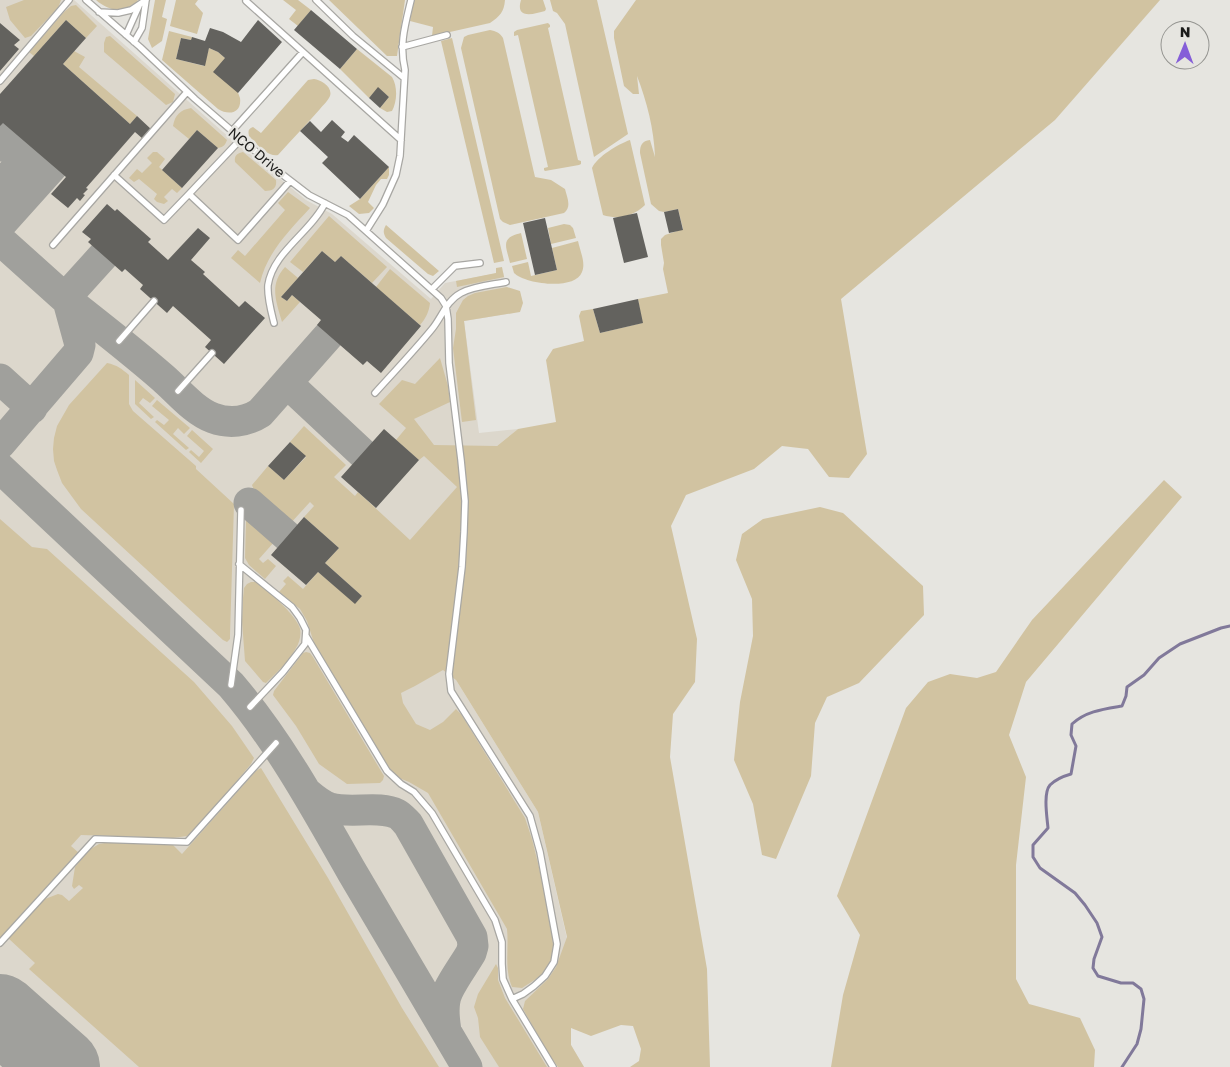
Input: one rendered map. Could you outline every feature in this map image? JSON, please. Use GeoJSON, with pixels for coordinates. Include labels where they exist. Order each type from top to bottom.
{"type":"FeatureCollection","features":[{"type":"Feature","properties":{"kind":"lane"},"geometry":{"type":"LineString","coordinates":[[0,81],[69,0]]}},
{"type":"Feature","properties":{"kind":"lane","name":"NCO Drive"},"geometry":{"type":"LineString","coordinates":[[86,0],[290,181],[309,195],[348,215],[434,291],[446,306]]}},
{"type":"Feature","properties":{"kind":"lane"},"geometry":{"type":"LineString","coordinates":[[100,12],[118,13],[131,10],[146,0]]}},
{"type":"Feature","properties":{"kind":"lane"},"geometry":{"type":"LineString","coordinates":[[134,42],[142,28],[146,0]]}},
{"type":"Feature","properties":{"kind":"lane"},"geometry":{"type":"LineString","coordinates":[[316,0],[353,36],[404,78]]}},
{"type":"Feature","properties":{"kind":"lane"},"geometry":{"type":"LineString","coordinates":[[366,231],[383,204],[396,175],[400,156],[405,70],[402,58],[402,39],[411,0]]}},
{"type":"Feature","properties":{"kind":"lane"},"geometry":{"type":"LineString","coordinates":[[246,1],[401,140]]}},
{"type":"Feature","properties":{"kind":"lane"},"geometry":{"type":"LineString","coordinates":[[126,35],[140,4]]}},
{"type":"Feature","properties":{"kind":"lane"},"geometry":{"type":"LineString","coordinates":[[402,47],[447,35]]}},
{"type":"Feature","properties":{"kind":"lane"},"geometry":{"type":"LineString","coordinates":[[232,131],[303,52]]}},
{"type":"Feature","properties":{"kind":"lane"},"geometry":{"type":"LineString","coordinates":[[53,245],[188,92]]}},
{"type":"Feature","properties":{"kind":"lane"},"geometry":{"type":"LineString","coordinates":[[114,175],[164,220],[241,139]]}},
{"type":"Feature","properties":{"kind":"lane"},"geometry":{"type":"LineString","coordinates":[[189,194],[238,240],[290,181]]}},
{"type":"Feature","properties":{"kind":"lane"},"geometry":{"type":"LineString","coordinates":[[274,323],[269,301],[268,285],[272,273],[278,261],[314,219],[325,203]]}},
{"type":"Feature","properties":{"kind":"lane"},"geometry":{"type":"LineString","coordinates":[[434,291],[455,266],[480,263]]}},
{"type":"Feature","properties":{"kind":"lane"},"geometry":{"type":"LineString","coordinates":[[375,393],[433,328],[452,299],[460,293],[472,289],[506,282]]}},
{"type":"Feature","properties":{"kind":"lane"},"geometry":{"type":"LineString","coordinates":[[119,341],[154,301]]}},
{"type":"Feature","properties":{"kind":"lane"},"geometry":{"type":"LineString","coordinates":[[446,306],[449,363],[465,501],[462,567],[449,674],[451,691],[530,816],[540,852],[557,944],[554,962],[545,976],[523,994],[512,1000]]}},
{"type":"Feature","properties":{"kind":"lane"},"geometry":{"type":"LineString","coordinates":[[178,391],[212,354]]}},
{"type":"Feature","properties":{"kind":"lane"},"geometry":{"type":"LineString","coordinates":[[231,684],[238,635],[241,510]]}},
{"type":"Feature","properties":{"kind":"lane"},"geometry":{"type":"LineString","coordinates":[[239,564],[292,607],[306,630],[306,644],[250,707]]}},
{"type":"Feature","properties":{"kind":"lane"},"geometry":{"type":"LineString","coordinates":[[306,636],[387,771],[401,784],[414,792],[432,813],[495,920],[502,942],[503,979],[512,1000],[553,1067]]}},
{"type":"Feature","properties":{"kind":"lane"},"geometry":{"type":"LineString","coordinates":[[0,943],[95,839],[188,842],[276,743]]}},
{"type":"Feature","properties":{"kind":"shaded area"},"geometry":{"type":"Polygon","coordinates":[[[0,0],[74,0],[223,132],[306,200],[332,214],[431,299],[445,283],[503,272],[513,313],[464,321],[479,433],[518,429],[497,446],[456,680],[538,812],[570,952],[571,1045],[584,1067],[0,1067],[0,0]]]}},
{"type":"Feature","properties":{"kind":"shaded area"},"geometry":{"type":"Polygon","coordinates":[[[24,0],[61,0],[58,8],[31,36],[25,38],[10,20],[6,7],[24,0]]]}},
{"type":"Feature","properties":{"kind":"shaded area"},"geometry":{"type":"Polygon","coordinates":[[[96,0],[138,0],[129,8],[118,10],[106,7],[96,0]]]}},
{"type":"Feature","properties":{"kind":"shaded area"},"geometry":{"type":"Polygon","coordinates":[[[155,0],[166,0],[162,17],[167,19],[162,41],[152,48],[148,39],[155,0]]]}},
{"type":"Feature","properties":{"kind":"shaded area"},"geometry":{"type":"Polygon","coordinates":[[[176,0],[198,0],[195,4],[203,13],[197,34],[170,26],[176,0]]]}},
{"type":"Feature","properties":{"kind":"shaded area"},"geometry":{"type":"Polygon","coordinates":[[[283,0],[298,0],[311,10],[298,26],[289,19],[296,10],[283,0]]]}},
{"type":"Feature","properties":{"kind":"shaded area"},"geometry":{"type":"Polygon","coordinates":[[[329,0],[405,0],[397,56],[387,56],[329,0]]]}},
{"type":"Feature","properties":{"kind":"shaded area"},"geometry":{"type":"Polygon","coordinates":[[[414,0],[505,0],[501,13],[490,23],[432,36],[433,27],[410,21],[414,0]]]}},
{"type":"Feature","properties":{"kind":"shaded area"},"geometry":{"type":"Polygon","coordinates":[[[521,0],[543,0],[546,9],[536,13],[523,13],[520,6],[521,0]]]}},
{"type":"Feature","properties":{"kind":"shaded area"},"geometry":{"type":"Polygon","coordinates":[[[550,0],[597,0],[628,134],[594,157],[565,24],[557,13],[553,11],[550,0]]]}},
{"type":"Feature","properties":{"kind":"shaded area"},"geometry":{"type":"Polygon","coordinates":[[[636,0],[1160,0],[1055,120],[841,299],[867,454],[849,478],[829,477],[808,449],[782,446],[754,469],[686,495],[671,526],[697,639],[695,682],[673,714],[670,757],[707,969],[710,1067],[630,1067],[639,1061],[641,1049],[633,1026],[621,1025],[591,1036],[571,1028],[571,1045],[584,1067],[558,1067],[523,1009],[525,1001],[548,979],[556,967],[567,937],[538,812],[456,680],[443,670],[401,693],[403,703],[416,724],[430,730],[443,722],[456,709],[461,714],[525,818],[547,900],[553,945],[552,957],[544,973],[522,988],[512,987],[507,966],[507,929],[428,793],[399,778],[392,772],[314,643],[307,621],[300,609],[279,592],[286,584],[283,581],[288,576],[303,589],[318,572],[355,603],[362,596],[325,563],[339,548],[304,517],[314,506],[310,502],[289,525],[256,496],[252,485],[268,466],[284,480],[306,457],[290,442],[304,426],[346,465],[334,477],[355,496],[358,492],[410,540],[457,487],[424,456],[419,460],[396,440],[406,428],[379,404],[402,380],[415,384],[440,358],[448,386],[450,402],[414,419],[434,445],[497,446],[518,429],[556,422],[546,360],[553,349],[584,341],[579,316],[581,311],[593,309],[600,333],[642,323],[638,299],[668,293],[663,269],[661,239],[665,235],[683,229],[678,209],[664,212],[659,211],[651,204],[640,153],[642,144],[650,140],[655,157],[649,116],[637,76],[639,94],[633,94],[624,86],[614,38],[614,31],[636,0]]]}},
{"type":"Feature","properties":{"kind":"shaded area"},"geometry":{"type":"Polygon","coordinates":[[[76,5],[97,26],[86,38],[66,20],[34,56],[29,52],[64,12],[71,6],[76,5]]]}},
{"type":"Feature","properties":{"kind":"shaded area"},"geometry":{"type":"Polygon","coordinates":[[[548,23],[550,25],[548,28],[578,160],[581,161],[581,164],[545,171],[544,168],[548,167],[518,35],[514,36],[514,32],[548,23]]]}},
{"type":"Feature","properties":{"kind":"shaded area"},"geometry":{"type":"Polygon","coordinates":[[[490,30],[498,32],[503,38],[535,177],[551,180],[565,189],[568,208],[564,213],[510,225],[500,219],[461,48],[464,37],[490,30]]]}},
{"type":"Feature","properties":{"kind":"shaded area"},"geometry":{"type":"Polygon","coordinates":[[[169,31],[192,37],[191,40],[181,38],[176,59],[204,66],[209,48],[225,58],[240,98],[237,110],[230,113],[218,109],[162,60],[169,31]]]}},
{"type":"Feature","properties":{"kind":"shaded area"},"geometry":{"type":"Polygon","coordinates":[[[110,36],[175,94],[173,102],[166,105],[104,52],[106,37],[110,36]]]}},
{"type":"Feature","properties":{"kind":"shaded area"},"geometry":{"type":"Polygon","coordinates":[[[452,38],[504,261],[494,263],[441,41],[452,38]]]}},
{"type":"Feature","properties":{"kind":"shaded area"},"geometry":{"type":"Polygon","coordinates":[[[357,49],[392,77],[396,94],[392,111],[387,112],[380,108],[389,97],[378,88],[369,98],[340,69],[357,49]]]}},
{"type":"Feature","properties":{"kind":"shaded area"},"geometry":{"type":"Polygon","coordinates":[[[74,51],[85,57],[79,67],[137,116],[130,124],[63,64],[74,51]]]}},
{"type":"Feature","properties":{"kind":"shaded area"},"geometry":{"type":"Polygon","coordinates":[[[314,79],[323,82],[330,90],[328,100],[278,155],[266,152],[249,136],[249,129],[253,127],[261,133],[308,80],[314,79]]]}},
{"type":"Feature","properties":{"kind":"shaded area"},"geometry":{"type":"Polygon","coordinates":[[[191,108],[227,140],[224,146],[218,148],[197,130],[189,139],[173,126],[179,114],[191,108]]]}},
{"type":"Feature","properties":{"kind":"shaded area"},"geometry":{"type":"Polygon","coordinates":[[[630,140],[645,205],[636,212],[626,216],[614,217],[603,215],[592,168],[608,151],[630,140]]]}},
{"type":"Feature","properties":{"kind":"shaded area"},"geometry":{"type":"Polygon","coordinates":[[[153,152],[157,152],[165,159],[159,167],[182,188],[177,193],[172,189],[164,197],[168,201],[164,204],[154,199],[157,194],[139,179],[134,182],[129,178],[137,169],[142,173],[152,163],[147,158],[153,152]]]}},
{"type":"Feature","properties":{"kind":"shaded area"},"geometry":{"type":"Polygon","coordinates":[[[243,152],[276,180],[274,188],[265,191],[235,162],[236,155],[243,152]]]}},
{"type":"Feature","properties":{"kind":"shaded area"},"geometry":{"type":"Polygon","coordinates":[[[389,167],[387,179],[381,179],[376,185],[368,202],[374,208],[369,213],[359,214],[349,206],[360,199],[389,167]]]}},
{"type":"Feature","properties":{"kind":"shaded area"},"geometry":{"type":"Polygon","coordinates":[[[288,192],[310,208],[287,233],[274,251],[263,272],[260,283],[231,258],[238,250],[245,256],[285,210],[278,203],[288,192]]]}},
{"type":"Feature","properties":{"kind":"shaded area"},"geometry":{"type":"Polygon","coordinates":[[[329,216],[387,267],[372,283],[341,256],[335,262],[322,251],[303,272],[290,262],[329,216]]]}},
{"type":"Feature","properties":{"kind":"shaded area"},"geometry":{"type":"Polygon","coordinates":[[[564,224],[570,225],[573,228],[576,238],[551,244],[548,228],[564,224]]]}},
{"type":"Feature","properties":{"kind":"shaded area"},"geometry":{"type":"Polygon","coordinates":[[[386,225],[439,271],[433,276],[428,274],[386,238],[384,228],[386,225]]]}},
{"type":"Feature","properties":{"kind":"shaded area"},"geometry":{"type":"Polygon","coordinates":[[[521,233],[527,259],[510,263],[506,247],[507,240],[521,233]]]}},
{"type":"Feature","properties":{"kind":"shaded area"},"geometry":{"type":"Polygon","coordinates":[[[578,241],[583,268],[578,278],[570,282],[560,284],[539,283],[514,273],[512,266],[528,262],[531,276],[557,270],[552,248],[578,241]]]}},
{"type":"Feature","properties":{"kind":"shaded area"},"geometry":{"type":"Polygon","coordinates":[[[285,267],[298,278],[281,297],[287,301],[292,295],[300,302],[282,322],[276,300],[275,287],[285,267]]]}},
{"type":"Feature","properties":{"kind":"shaded area"},"geometry":{"type":"Polygon","coordinates":[[[502,267],[504,277],[457,287],[456,281],[496,273],[496,268],[502,267]]]}},
{"type":"Feature","properties":{"kind":"shaded area"},"geometry":{"type":"Polygon","coordinates":[[[390,269],[430,303],[427,315],[420,325],[376,287],[390,269]]]}},
{"type":"Feature","properties":{"kind":"shaded area"},"geometry":{"type":"Polygon","coordinates":[[[507,287],[520,291],[523,303],[520,312],[464,321],[476,420],[462,422],[453,348],[456,313],[463,300],[468,296],[507,287]]]}},
{"type":"Feature","properties":{"kind":"shaded area"},"geometry":{"type":"Polygon","coordinates":[[[107,363],[114,365],[129,375],[129,404],[133,411],[196,466],[196,469],[234,504],[230,639],[227,642],[81,509],[62,483],[54,461],[53,449],[57,426],[69,405],[107,363]]]}},
{"type":"Feature","properties":{"kind":"shaded area"},"geometry":{"type":"Polygon","coordinates":[[[135,380],[155,398],[150,403],[143,398],[139,403],[154,417],[151,419],[135,404],[135,380]]]}},
{"type":"Feature","properties":{"kind":"shaded area"},"geometry":{"type":"Polygon","coordinates":[[[157,400],[190,428],[184,434],[178,428],[173,434],[189,448],[186,450],[155,422],[157,420],[164,425],[169,420],[152,406],[157,400]]]}},
{"type":"Feature","properties":{"kind":"shaded area"},"geometry":{"type":"Polygon","coordinates":[[[192,430],[213,449],[201,463],[189,452],[191,450],[199,457],[204,451],[187,436],[192,430]]]}},
{"type":"Feature","properties":{"kind":"shaded area"},"geometry":{"type":"Polygon","coordinates":[[[1164,480],[1182,497],[1026,682],[1009,735],[1026,777],[1016,865],[1016,979],[1029,1004],[1080,1018],[1095,1050],[1094,1067],[831,1067],[843,995],[860,935],[837,896],[906,708],[928,682],[950,674],[977,678],[996,672],[1032,620],[1164,480]]]}},
{"type":"Feature","properties":{"kind":"shaded area"},"geometry":{"type":"Polygon","coordinates":[[[820,507],[843,513],[923,586],[924,615],[859,683],[827,697],[815,723],[811,776],[776,859],[762,855],[753,804],[734,760],[740,702],[753,636],[752,599],[736,560],[742,534],[763,519],[820,507]]]}},
{"type":"Feature","properties":{"kind":"shaded area"},"geometry":{"type":"Polygon","coordinates":[[[248,517],[275,541],[259,559],[263,563],[268,559],[276,566],[265,579],[249,565],[245,558],[246,521],[248,517]]]}},
{"type":"Feature","properties":{"kind":"shaded area"},"geometry":{"type":"Polygon","coordinates":[[[0,519],[32,547],[47,549],[194,682],[232,726],[254,758],[199,826],[187,836],[173,838],[81,835],[71,846],[79,853],[0,938],[0,519]]]}},
{"type":"Feature","properties":{"kind":"shaded area"},"geometry":{"type":"Polygon","coordinates":[[[251,582],[256,582],[280,602],[296,620],[300,631],[299,643],[290,658],[266,683],[245,661],[242,621],[243,598],[244,588],[251,582]]]}},
{"type":"Feature","properties":{"kind":"shaded area"},"geometry":{"type":"Polygon","coordinates":[[[303,653],[310,653],[313,657],[384,776],[380,783],[347,784],[319,764],[296,726],[273,695],[274,691],[303,653]]]}},
{"type":"Feature","properties":{"kind":"shaded area"},"geometry":{"type":"Polygon","coordinates":[[[261,768],[328,878],[402,1008],[439,1067],[139,1067],[29,969],[35,963],[8,938],[45,899],[58,894],[69,901],[83,888],[79,885],[74,889],[72,886],[75,867],[89,850],[99,844],[110,842],[173,845],[182,854],[256,771],[261,768]]]}},
{"type":"Feature","properties":{"kind":"shaded area"},"geometry":{"type":"Polygon","coordinates":[[[496,964],[498,980],[505,998],[547,1067],[499,1067],[480,1037],[478,1018],[474,1007],[478,994],[496,964]]]}},
{"type":"Feature","properties":{"kind":"building"},"geometry":{"type":"Polygon","coordinates":[[[311,10],[357,49],[340,69],[294,30],[311,10]]]}},
{"type":"Feature","properties":{"kind":"building"},"geometry":{"type":"Polygon","coordinates":[[[66,20],[86,38],[63,64],[130,124],[137,116],[152,130],[143,139],[135,132],[86,188],[88,189],[80,201],[77,198],[68,208],[51,194],[66,177],[3,123],[0,126],[0,94],[66,20]]]}},
{"type":"Feature","properties":{"kind":"building"},"geometry":{"type":"Polygon","coordinates":[[[258,20],[282,42],[238,93],[213,72],[225,58],[218,52],[209,48],[205,66],[176,59],[181,38],[191,40],[192,37],[205,41],[210,28],[223,32],[241,42],[258,20]]]}},
{"type":"Feature","properties":{"kind":"building"},"geometry":{"type":"Polygon","coordinates":[[[0,23],[20,40],[14,45],[19,49],[0,71],[0,23]]]}},
{"type":"Feature","properties":{"kind":"building"},"geometry":{"type":"Polygon","coordinates":[[[378,87],[389,97],[380,108],[369,98],[378,87]]]}},
{"type":"Feature","properties":{"kind":"building"},"geometry":{"type":"Polygon","coordinates":[[[332,120],[345,132],[341,137],[348,142],[354,135],[389,167],[360,199],[322,163],[328,157],[300,131],[310,121],[321,132],[332,120]]]}},
{"type":"Feature","properties":{"kind":"building"},"geometry":{"type":"Polygon","coordinates":[[[197,130],[218,148],[182,188],[162,170],[197,130]]]}},
{"type":"Feature","properties":{"kind":"building"},"geometry":{"type":"Polygon","coordinates":[[[107,204],[115,211],[117,209],[151,239],[148,242],[168,260],[198,228],[210,238],[191,260],[205,272],[203,274],[239,307],[245,301],[265,318],[224,364],[205,347],[211,340],[173,306],[167,313],[140,289],[143,285],[125,269],[122,272],[88,242],[91,239],[82,232],[107,204]]]}},
{"type":"Feature","properties":{"kind":"building"},"geometry":{"type":"Polygon","coordinates":[[[678,209],[683,230],[669,233],[664,212],[678,209]]]}},
{"type":"Feature","properties":{"kind":"building"},"geometry":{"type":"Polygon","coordinates":[[[637,213],[648,257],[624,263],[613,218],[637,213]]]}},
{"type":"Feature","properties":{"kind":"building"},"geometry":{"type":"Polygon","coordinates":[[[545,218],[557,270],[535,275],[523,223],[545,218]]]}},
{"type":"Feature","properties":{"kind":"building"},"geometry":{"type":"Polygon","coordinates":[[[322,251],[335,262],[341,256],[421,326],[381,373],[367,361],[363,365],[317,325],[321,320],[292,295],[287,301],[281,297],[322,251]]]}},
{"type":"Feature","properties":{"kind":"building"},"geometry":{"type":"Polygon","coordinates":[[[638,299],[643,323],[600,333],[593,309],[638,299]]]}},
{"type":"Feature","properties":{"kind":"building"},"geometry":{"type":"Polygon","coordinates":[[[384,429],[419,460],[376,508],[341,477],[384,429]]]}},
{"type":"Feature","properties":{"kind":"building"},"geometry":{"type":"Polygon","coordinates":[[[290,442],[306,456],[284,480],[268,466],[290,442]]]}},
{"type":"Feature","properties":{"kind":"building"},"geometry":{"type":"Polygon","coordinates":[[[304,517],[339,548],[325,563],[362,596],[355,604],[318,572],[306,585],[271,555],[304,517]]]}},
{"type":"Feature","properties":{"kind":"waterway"},"geometry":{"type":"LineString","coordinates":[[1122,1067],[1137,1044],[1141,1029],[1144,999],[1141,989],[1133,983],[1121,983],[1098,976],[1093,968],[1094,959],[1102,937],[1097,923],[1075,893],[1040,868],[1033,857],[1033,845],[1048,828],[1046,805],[1050,785],[1054,781],[1071,774],[1076,746],[1071,735],[1072,724],[1089,713],[1122,706],[1127,687],[1144,675],[1159,658],[1180,644],[1230,626]]}},
{"type":"Feature","properties":{"kind":"taxiway"},"geometry":{"type":"LineString","coordinates":[[0,146],[13,132]]}},
{"type":"Feature","properties":{"kind":"taxiway"},"geometry":{"type":"LineString","coordinates":[[0,187],[33,149]]}},
{"type":"Feature","properties":{"kind":"taxiway"},"geometry":{"type":"LineString","coordinates":[[0,225],[53,166]]}},
{"type":"Feature","properties":{"kind":"taxiway"},"geometry":{"type":"LineString","coordinates":[[0,240],[68,301],[80,345],[78,353],[0,444]]}},
{"type":"Feature","properties":{"kind":"taxiway"},"geometry":{"type":"LineString","coordinates":[[65,298],[103,256]]}},
{"type":"Feature","properties":{"kind":"taxiway"},"geometry":{"type":"LineString","coordinates":[[68,301],[140,358],[199,411],[213,418],[225,421],[243,420],[260,413],[329,335]]}},
{"type":"Feature","properties":{"kind":"taxiway"},"geometry":{"type":"LineString","coordinates":[[0,379],[32,408]]}},
{"type":"Feature","properties":{"kind":"taxiway"},"geometry":{"type":"LineString","coordinates":[[287,383],[362,453]]}},
{"type":"Feature","properties":{"kind":"taxiway"},"geometry":{"type":"LineString","coordinates":[[0,468],[231,685],[248,706],[296,775],[467,1067]]}},
{"type":"Feature","properties":{"kind":"taxiway"},"geometry":{"type":"LineString","coordinates":[[249,503],[287,536]]}},
{"type":"Feature","properties":{"kind":"taxiway"},"geometry":{"type":"LineString","coordinates":[[307,793],[321,804],[330,808],[338,810],[390,811],[408,824],[472,937],[473,946],[471,953],[446,996],[444,1011],[446,1031]]}},
{"type":"Feature","properties":{"kind":"runway"},"geometry":{"type":"LineString","coordinates":[[0,1013],[61,1067]]}}]}
